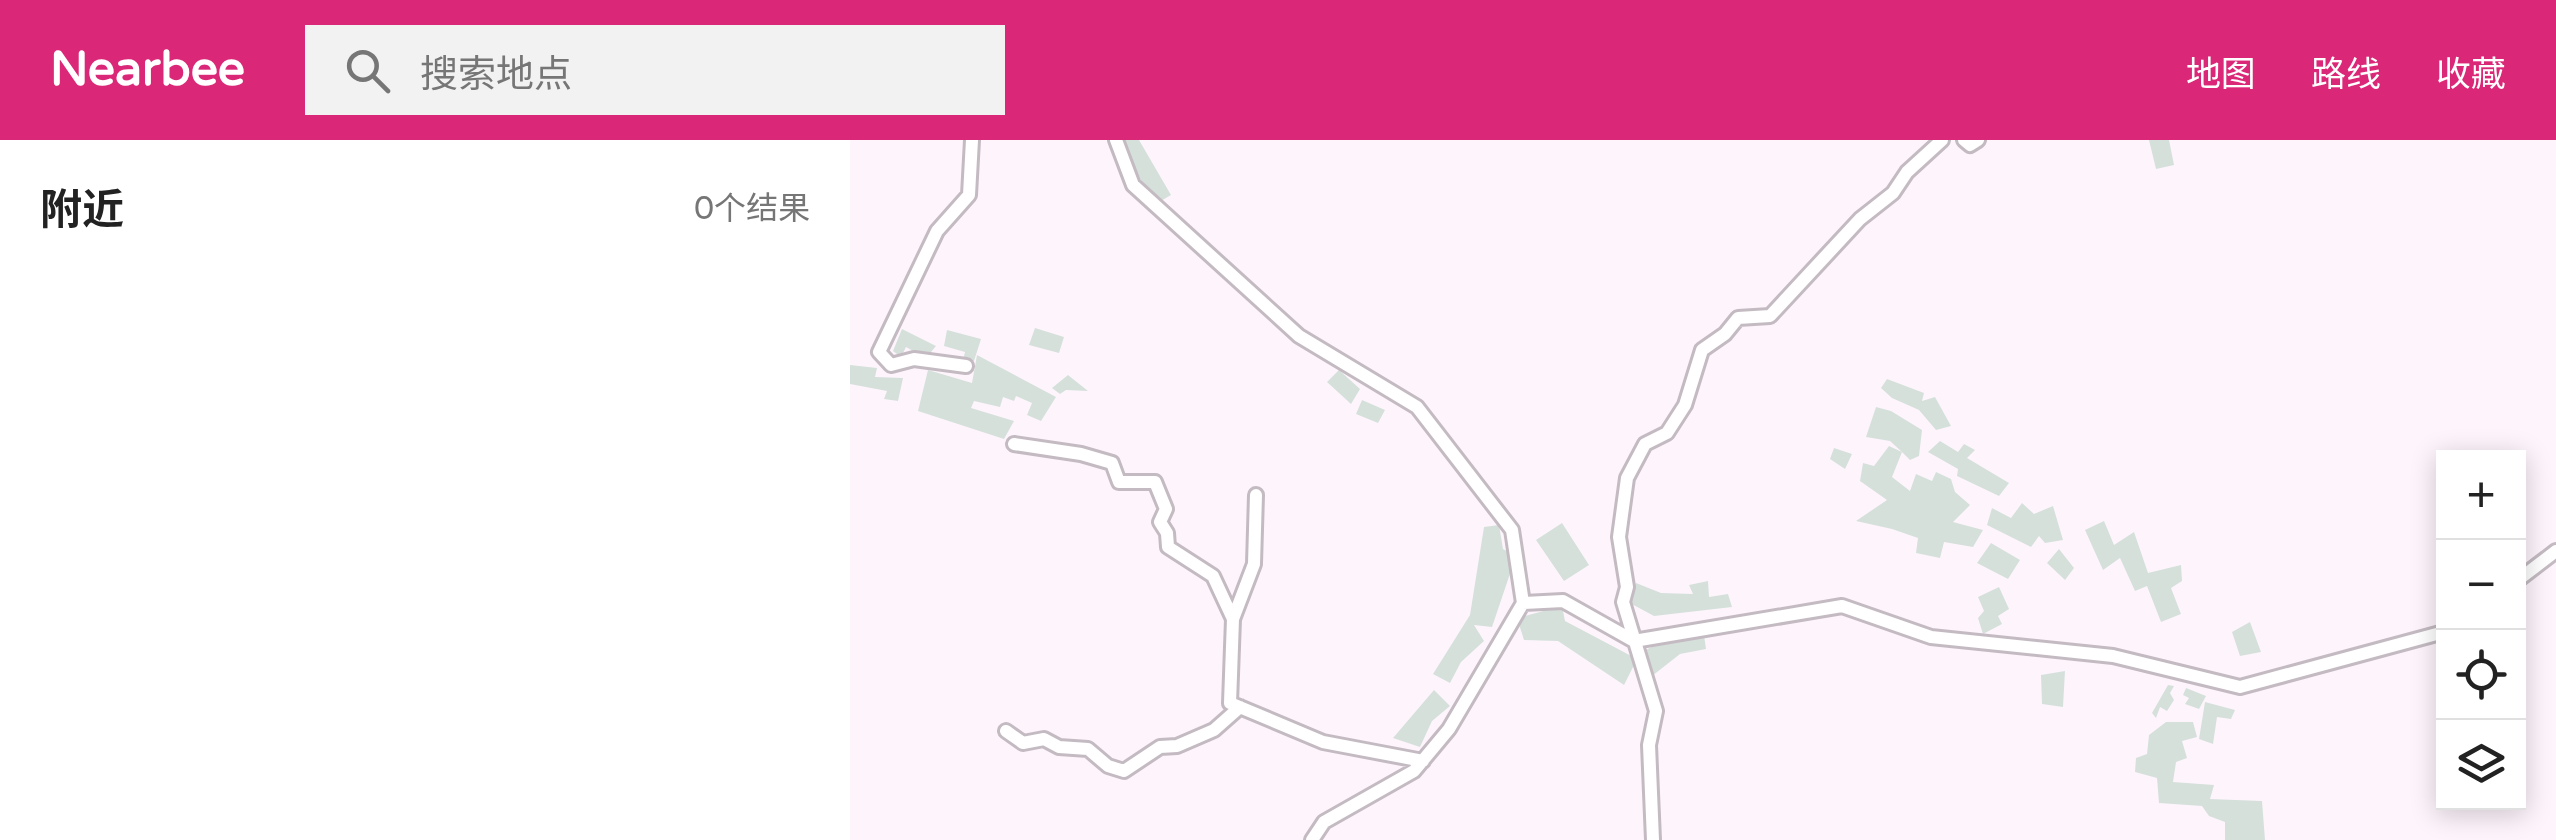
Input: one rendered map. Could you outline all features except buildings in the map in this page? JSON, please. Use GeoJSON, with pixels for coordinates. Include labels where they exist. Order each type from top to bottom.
{"type":"FeatureCollection","features":[{"type":"Feature","properties":{"kind":"street"},"geometry":{"type":"LineString","coordinates":[[966,366],[914,359],[891,365],[878,352],[937,231],[969,196],[972,140]]}},
{"type":"Feature","properties":{"kind":"street"},"geometry":{"type":"LineString","coordinates":[[1116,140],[1133,186],[1299,336],[1417,406],[1512,530],[1523,603],[1449,729],[1414,771],[1324,822],[1312,840]]}},
{"type":"Feature","properties":{"kind":"street"},"geometry":{"type":"LineString","coordinates":[[1653,840],[1649,745],[1656,711],[1622,602],[1628,587],[1619,537],[1626,478],[1645,444],[1666,433],[1686,405],[1702,350],[1725,334],[1738,318],[1770,316],[1942,140]]}},
{"type":"Feature","properties":{"kind":"street"},"geometry":{"type":"LineString","coordinates":[[1964,140],[1970,145],[1978,140]]}},
{"type":"Feature","properties":{"kind":"street"},"geometry":{"type":"LineString","coordinates":[[1014,444],[1080,454],[1112,464],[1119,482],[1156,482],[1166,509],[1160,522],[1167,533],[1168,547],[1213,576],[1233,618]]}},
{"type":"Feature","properties":{"kind":"street"},"geometry":{"type":"LineString","coordinates":[[1256,495],[1254,564],[1233,618],[1230,703],[1323,742],[1423,760]]}},
{"type":"Feature","properties":{"kind":"street"},"geometry":{"type":"LineString","coordinates":[[2526,574],[2556,552]]}},
{"type":"Feature","properties":{"kind":"street"},"geometry":{"type":"LineString","coordinates":[[1523,603],[1563,601],[1634,640],[1842,606],[1930,636],[2113,656],[2240,687],[2436,634]]}},
{"type":"Feature","properties":{"kind":"street"},"geometry":{"type":"LineString","coordinates":[[1006,731],[1023,743],[1044,740],[1058,747],[1088,749],[1108,766],[1124,771],[1160,746],[1177,746],[1214,730],[1240,707]]}}]}
